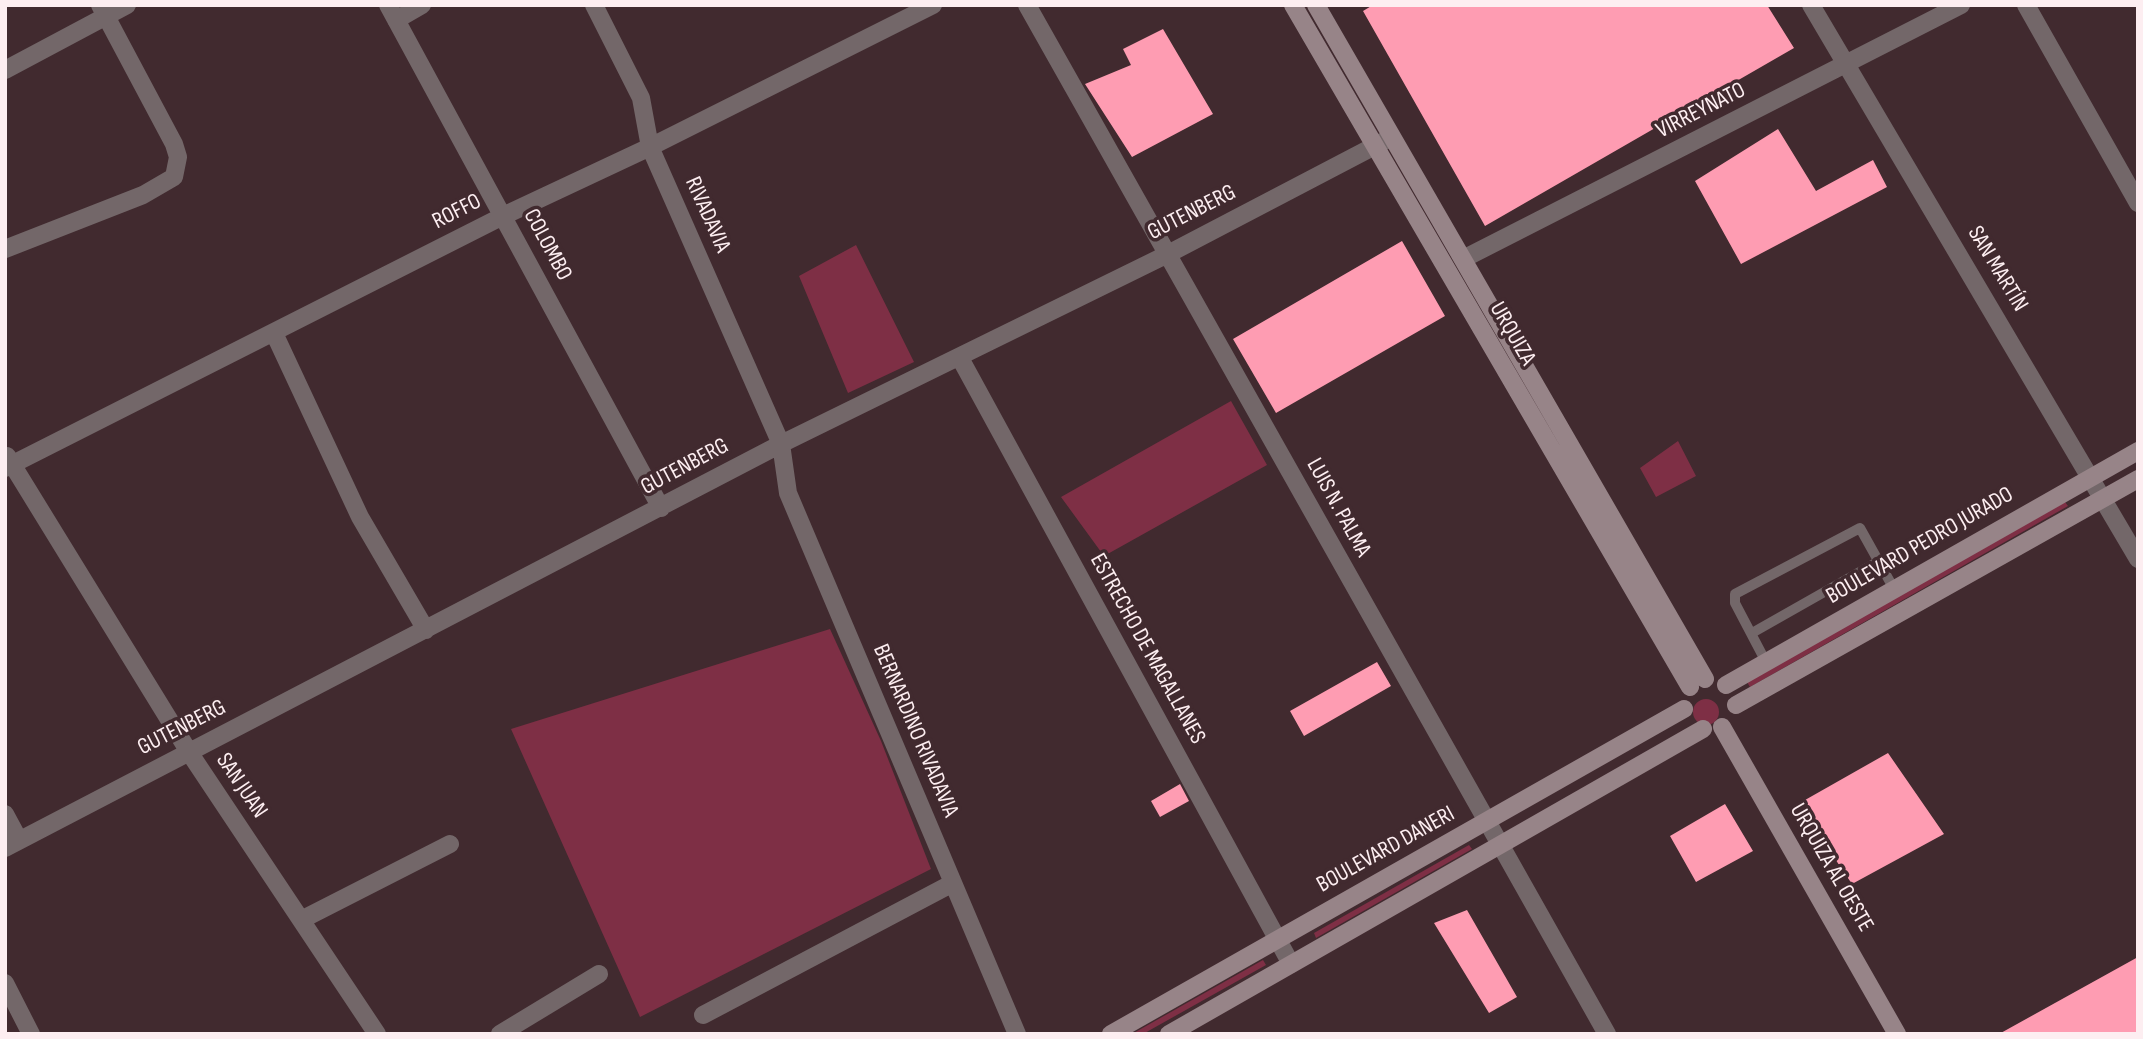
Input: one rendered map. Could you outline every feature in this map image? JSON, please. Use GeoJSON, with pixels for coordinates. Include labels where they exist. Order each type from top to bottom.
{"type":"FeatureCollection","features":[{"type":"Feature","properties":{"kind":"main road","name":"URQUIZA"},"geometry":{"type":"LineString","coordinates":[[1293,5],[1698,683]]}},
{"type":"Feature","properties":{"kind":"main road","name":"URQUIZA"},"geometry":{"type":"LineString","coordinates":[[1316,5],[1463,259],[1698,683]]}},
{"type":"Feature","properties":{"kind":"main road","name":"BOULEVARD PEDRO JURADO"},"geometry":{"type":"LineString","coordinates":[[1726,685],[2138,451]]}},
{"type":"Feature","properties":{"kind":"main road","name":"BOULEVARD PEDRO JURADO"},"geometry":{"type":"LineString","coordinates":[[1736,705],[2138,479]]}},
{"type":"Feature","properties":{"kind":"main road"},"geometry":{"type":"LineString","coordinates":[[1169,1034],[1703,729],[1722,727],[1732,718],[1736,705],[1726,685],[1698,683],[1685,709],[1691,722],[1703,729]]}},
{"type":"Feature","properties":{"kind":"main road","name":"BOULEVARD DANERI"},"geometry":{"type":"LineString","coordinates":[[1111,1034],[1685,709]]}},
{"type":"Feature","properties":{"kind":"main road","name":"URQUIZA AL OESTE"},"geometry":{"type":"LineString","coordinates":[[1722,727],[1897,1034]]}},
{"type":"Feature","properties":{"kind":"main road"},"geometry":{"type":"LineString","coordinates":[[1587,765],[1600,788]]}},
{"type":"Feature","properties":{"kind":"street"},"geometry":{"type":"LineString","coordinates":[[5,70],[103,11],[127,5]]}},
{"type":"Feature","properties":{"kind":"street"},"geometry":{"type":"LineString","coordinates":[[392,13],[422,5]]}},
{"type":"Feature","properties":{"kind":"street","name":"RIVADAVIA"},"geometry":{"type":"LineString","coordinates":[[594,5],[641,98],[650,147],[782,444]]}},
{"type":"Feature","properties":{"kind":"street","name":"ROFFO"},"geometry":{"type":"LineString","coordinates":[[7,462],[933,5]]}},
{"type":"Feature","properties":{"kind":"street","name":"LUIS N. PALMA"},"geometry":{"type":"LineString","coordinates":[[1027,5],[1607,1034]]}},
{"type":"Feature","properties":{"kind":"street","name":"SAN MARTÍN"},"geometry":{"type":"LineString","coordinates":[[1811,5],[2138,559]]}},
{"type":"Feature","properties":{"kind":"street","name":"VIRREYNATO"},"geometry":{"type":"LineString","coordinates":[[1463,259],[1961,5]]}},
{"type":"Feature","properties":{"kind":"street"},"geometry":{"type":"LineString","coordinates":[[2026,5],[2130,172],[2138,203]]}},
{"type":"Feature","properties":{"kind":"street"},"geometry":{"type":"LineString","coordinates":[[5,249],[162,186],[174,177],[178,157],[174,144],[103,11]]}},
{"type":"Feature","properties":{"kind":"street","name":"COLOMBO"},"geometry":{"type":"LineString","coordinates":[[392,13],[661,508]]}},
{"type":"Feature","properties":{"kind":"street","name":"GUTENBERG"},"geometry":{"type":"LineString","coordinates":[[12,844],[782,444],[1168,254],[1392,137]]}},
{"type":"Feature","properties":{"kind":"street"},"geometry":{"type":"LineString","coordinates":[[274,332],[360,517],[426,630]]}},
{"type":"Feature","properties":{"kind":"street","name":"ESTRECHO DE MAGALLANES"},"geometry":{"type":"LineString","coordinates":[[960,358],[1291,964]]}},
{"type":"Feature","properties":{"kind":"street","name":"BERNARDINO RIVADAVIA"},"geometry":{"type":"LineString","coordinates":[[782,444],[788,493],[1017,1034]]}},
{"type":"Feature","properties":{"kind":"street","name":"SAN JUAN"},"geometry":{"type":"LineString","coordinates":[[7,462],[190,752],[377,1034]]}},
{"type":"Feature","properties":{"kind":"street"},"geometry":{"type":"LineString","coordinates":[[5,814],[12,844]]}},
{"type":"Feature","properties":{"kind":"street"},"geometry":{"type":"LineString","coordinates":[[301,920],[450,844]]}},
{"type":"Feature","properties":{"kind":"street"},"geometry":{"type":"LineString","coordinates":[[703,1015],[953,883]]}},
{"type":"Feature","properties":{"kind":"street"},"geometry":{"type":"LineString","coordinates":[[500,1034],[599,974]]}},
{"type":"Feature","properties":{"kind":"street"},"geometry":{"type":"LineString","coordinates":[[5,983],[31,1034]]}},
{"type":"Feature","properties":{"kind":"lane"},"geometry":{"type":"LineString","coordinates":[[1766,662],[1735,603],[1735,594],[1855,528],[1863,531],[1894,589]]}},
{"type":"Feature","properties":{"kind":"lane"},"geometry":{"type":"LineString","coordinates":[[1752,633],[1879,561]]}},
{"type":"Feature","properties":{"kind":"shaded area"},"geometry":{"type":"Polygon","coordinates":[[[856,245],[914,362],[848,393],[799,276],[856,245]]]}},
{"type":"Feature","properties":{"kind":"shaded area"},"geometry":{"type":"Polygon","coordinates":[[[1231,401],[1267,465],[1104,556],[1061,497],[1231,401]]]}},
{"type":"Feature","properties":{"kind":"shaded area"},"geometry":{"type":"Polygon","coordinates":[[[1678,441],[1696,476],[1656,497],[1640,468],[1678,441]]]}},
{"type":"Feature","properties":{"kind":"shaded area"},"geometry":{"type":"Polygon","coordinates":[[[2065,502],[2068,506],[1750,687],[1747,682],[2065,502]]]}},
{"type":"Feature","properties":{"kind":"shaded area"},"geometry":{"type":"Polygon","coordinates":[[[830,629],[881,741],[931,869],[640,1017],[511,729],[830,629]]]}},
{"type":"Feature","properties":{"kind":"shaded area"},"geometry":{"type":"Polygon","coordinates":[[[1706,699],[1715,703],[1719,712],[1715,721],[1706,725],[1697,721],[1693,712],[1697,703],[1706,699]]]}},
{"type":"Feature","properties":{"kind":"shaded area"},"geometry":{"type":"Polygon","coordinates":[[[1469,845],[1472,849],[1316,938],[1314,933],[1469,845]]]}},
{"type":"Feature","properties":{"kind":"shaded area"},"geometry":{"type":"Polygon","coordinates":[[[1263,960],[1266,965],[1143,1034],[1132,1034],[1263,960]]]}},
{"type":"Feature","properties":{"kind":"building"},"geometry":{"type":"Polygon","coordinates":[[[1373,5],[1767,5],[1794,48],[1485,226],[1363,11],[1373,5]]]}},
{"type":"Feature","properties":{"kind":"building"},"geometry":{"type":"Polygon","coordinates":[[[1163,29],[1213,114],[1132,157],[1085,84],[1131,65],[1123,49],[1163,29]]]}},
{"type":"Feature","properties":{"kind":"building"},"geometry":{"type":"Polygon","coordinates":[[[1778,129],[1816,191],[1873,160],[1887,187],[1741,264],[1695,181],[1778,129]]]}},
{"type":"Feature","properties":{"kind":"building"},"geometry":{"type":"Polygon","coordinates":[[[1402,241],[1445,316],[1276,413],[1233,339],[1402,241]]]}},
{"type":"Feature","properties":{"kind":"building"},"geometry":{"type":"Polygon","coordinates":[[[1377,662],[1391,686],[1304,736],[1290,711],[1377,662]]]}},
{"type":"Feature","properties":{"kind":"building"},"geometry":{"type":"Polygon","coordinates":[[[1888,753],[1944,834],[1852,884],[1798,804],[1888,753]]]}},
{"type":"Feature","properties":{"kind":"building"},"geometry":{"type":"Polygon","coordinates":[[[1180,784],[1189,801],[1160,817],[1151,801],[1180,784]]]}},
{"type":"Feature","properties":{"kind":"building"},"geometry":{"type":"Polygon","coordinates":[[[1725,804],[1753,851],[1696,882],[1670,836],[1725,804]]]}},
{"type":"Feature","properties":{"kind":"building"},"geometry":{"type":"Polygon","coordinates":[[[1467,910],[1517,997],[1489,1013],[1434,923],[1467,910]]]}},
{"type":"Feature","properties":{"kind":"building"},"geometry":{"type":"Polygon","coordinates":[[[2138,957],[2138,1034],[1999,1034],[2138,957]]]}}]}
